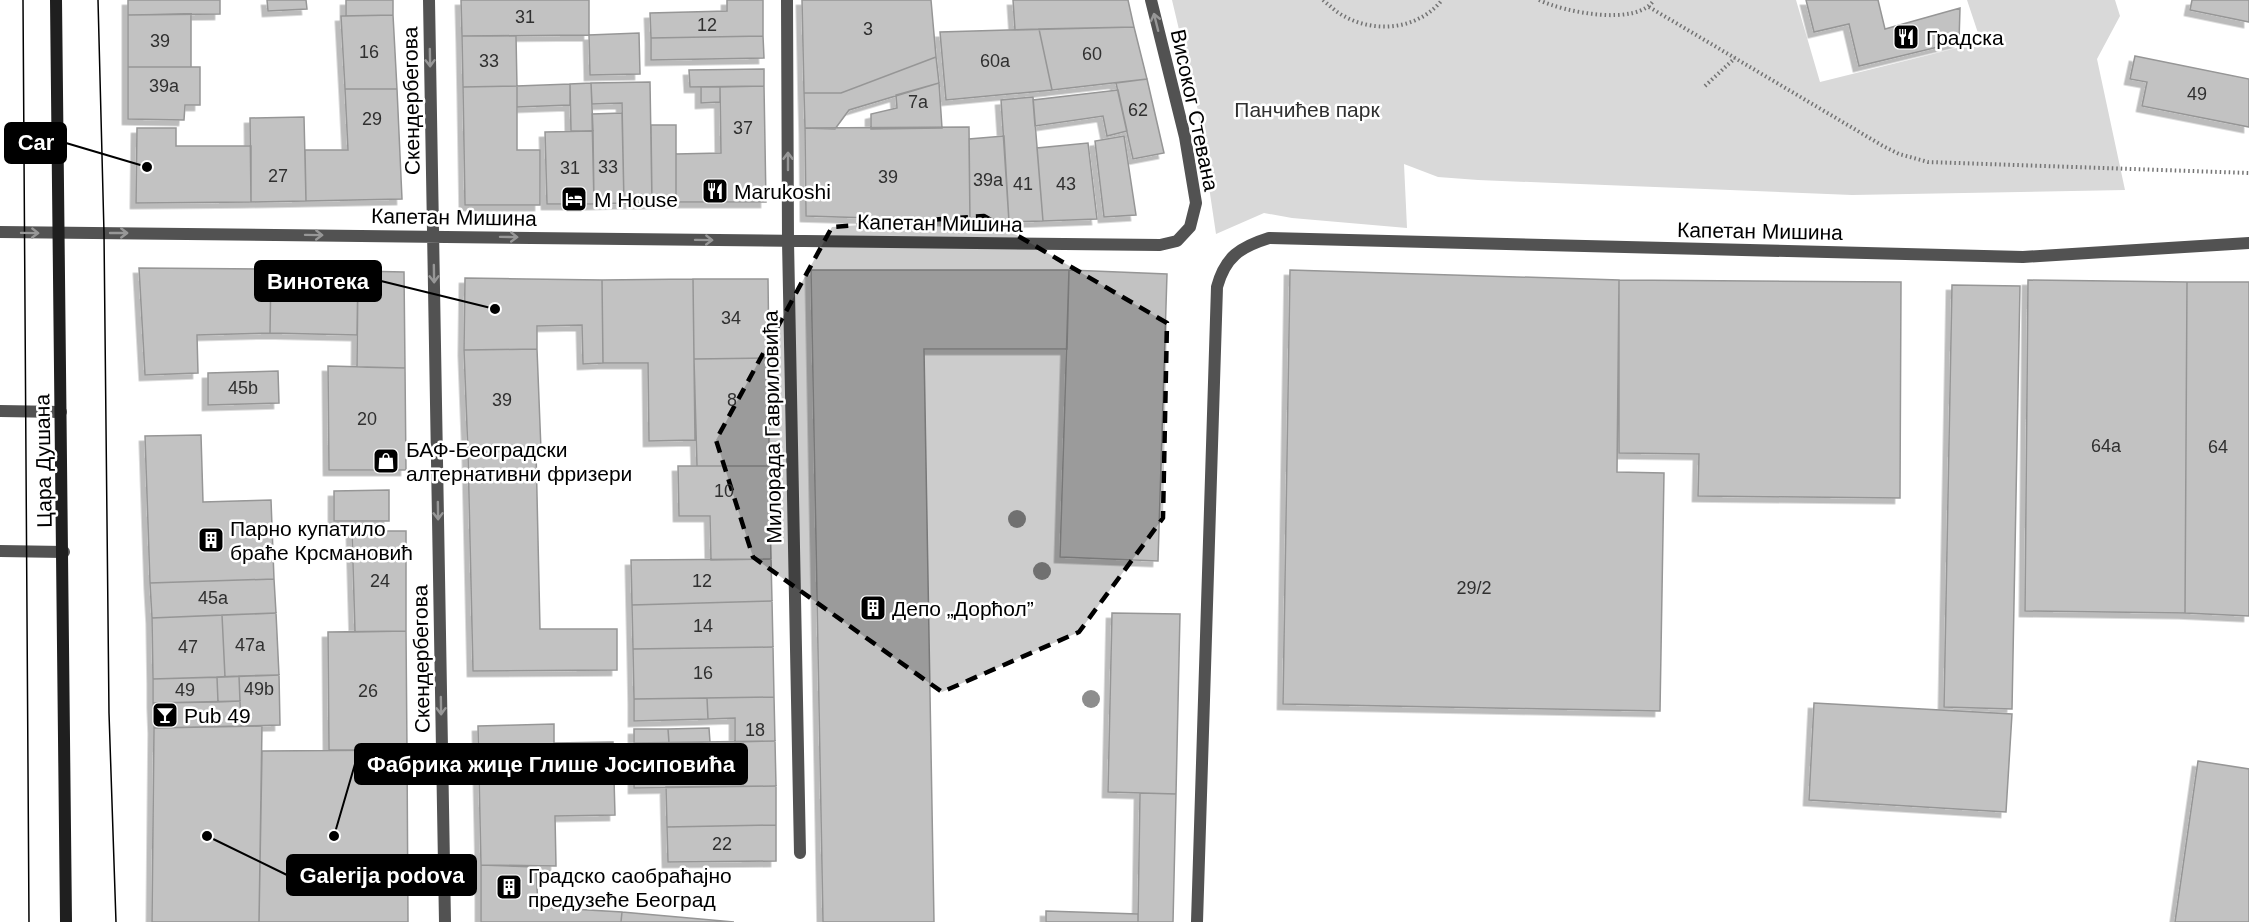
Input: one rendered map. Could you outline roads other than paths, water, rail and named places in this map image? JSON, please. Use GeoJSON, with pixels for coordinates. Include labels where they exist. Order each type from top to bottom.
{"type":"FeatureCollection","features":[{"type":"Feature","properties":{"kind":"main road","name":"Цара Душана"},"geometry":{"type":"LineString","coordinates":[[56,0],[64,552],[66,922]]}},
{"type":"Feature","properties":{"kind":"street","name":"Скендербегова"},"geometry":{"type":"LineString","coordinates":[[429,0],[445,922]]}},
{"type":"Feature","properties":{"kind":"street","name":"Милорада Гавриловића"},"geometry":{"type":"LineString","coordinates":[[787,0],[788,241],[800,853]]}},
{"type":"Feature","properties":{"kind":"street","name":"Високог Стевана"},"geometry":{"type":"LineString","coordinates":[[1151,0],[1185,137],[1196,203],[1190,227],[1177,242],[1160,244]]}},
{"type":"Feature","properties":{"kind":"street","name":"Капетан Мишина"},"geometry":{"type":"LineString","coordinates":[[0,232],[1160,244]]}},
{"type":"Feature","properties":{"kind":"street","name":"Капетан Мишина"},"geometry":{"type":"LineString","coordinates":[[1197,922],[1217,287],[1221,273],[1235,254],[1246,246],[1269,238],[2023,257],[2249,243]]}},
{"type":"Feature","properties":{"kind":"street"},"geometry":{"type":"LineString","coordinates":[[0,411],[61,412]]}},
{"type":"Feature","properties":{"kind":"street"},"geometry":{"type":"LineString","coordinates":[[0,551],[64,552]]}},
{"type":"Feature","properties":{"kind":"tram line"},"geometry":{"type":"LineString","coordinates":[[23,0],[29,922]]}},
{"type":"Feature","properties":{"kind":"tram line"},"geometry":{"type":"LineString","coordinates":[[98,0],[104,233],[109,713],[116,922]]}},
{"type":"Feature","properties":{"kind":"place","name":"Градска"},"geometry":{"type":"Point","coordinates":[1906,37]}},
{"type":"Feature","properties":{"kind":"place","name":"Car"},"geometry":{"type":"Point","coordinates":[147,167]}},
{"type":"Feature","properties":{"kind":"place","name":"Marukoshi"},"geometry":{"type":"Point","coordinates":[715,191]}},
{"type":"Feature","properties":{"kind":"place","name":"M House"},"geometry":{"type":"Point","coordinates":[574,199]}},
{"type":"Feature","properties":{"kind":"place","name":"Винотека"},"geometry":{"type":"Point","coordinates":[495,309]}},
{"type":"Feature","properties":{"kind":"place","name":"БАФ-Београдски алтернативни фризери"},"geometry":{"type":"Point","coordinates":[386,461]}},
{"type":"Feature","properties":{"kind":"place","name":"Парно купатило браће Крсмановић"},"geometry":{"type":"Point","coordinates":[211,540]}},
{"type":"Feature","properties":{"kind":"place","name":"Депо „Дорћол”"},"geometry":{"type":"Point","coordinates":[873,608]}},
{"type":"Feature","properties":{"kind":"place","name":"Pub 49"},"geometry":{"type":"Point","coordinates":[165,715]}},
{"type":"Feature","properties":{"kind":"place","name":"Galerija podova"},"geometry":{"type":"Point","coordinates":[207,836]}},
{"type":"Feature","properties":{"kind":"place","name":"Фабрика жице Глише Јосиповића"},"geometry":{"type":"Point","coordinates":[334,836]}},
{"type":"Feature","properties":{"kind":"place","name":"Градско саобраћајно предузеће Београд"},"geometry":{"type":"Point","coordinates":[509,887]}},
{"type":"Feature","properties":{"kind":"park label","name":"Панчићев парк"},"geometry":{"type":"Point","coordinates":[1307,109]}}]}
